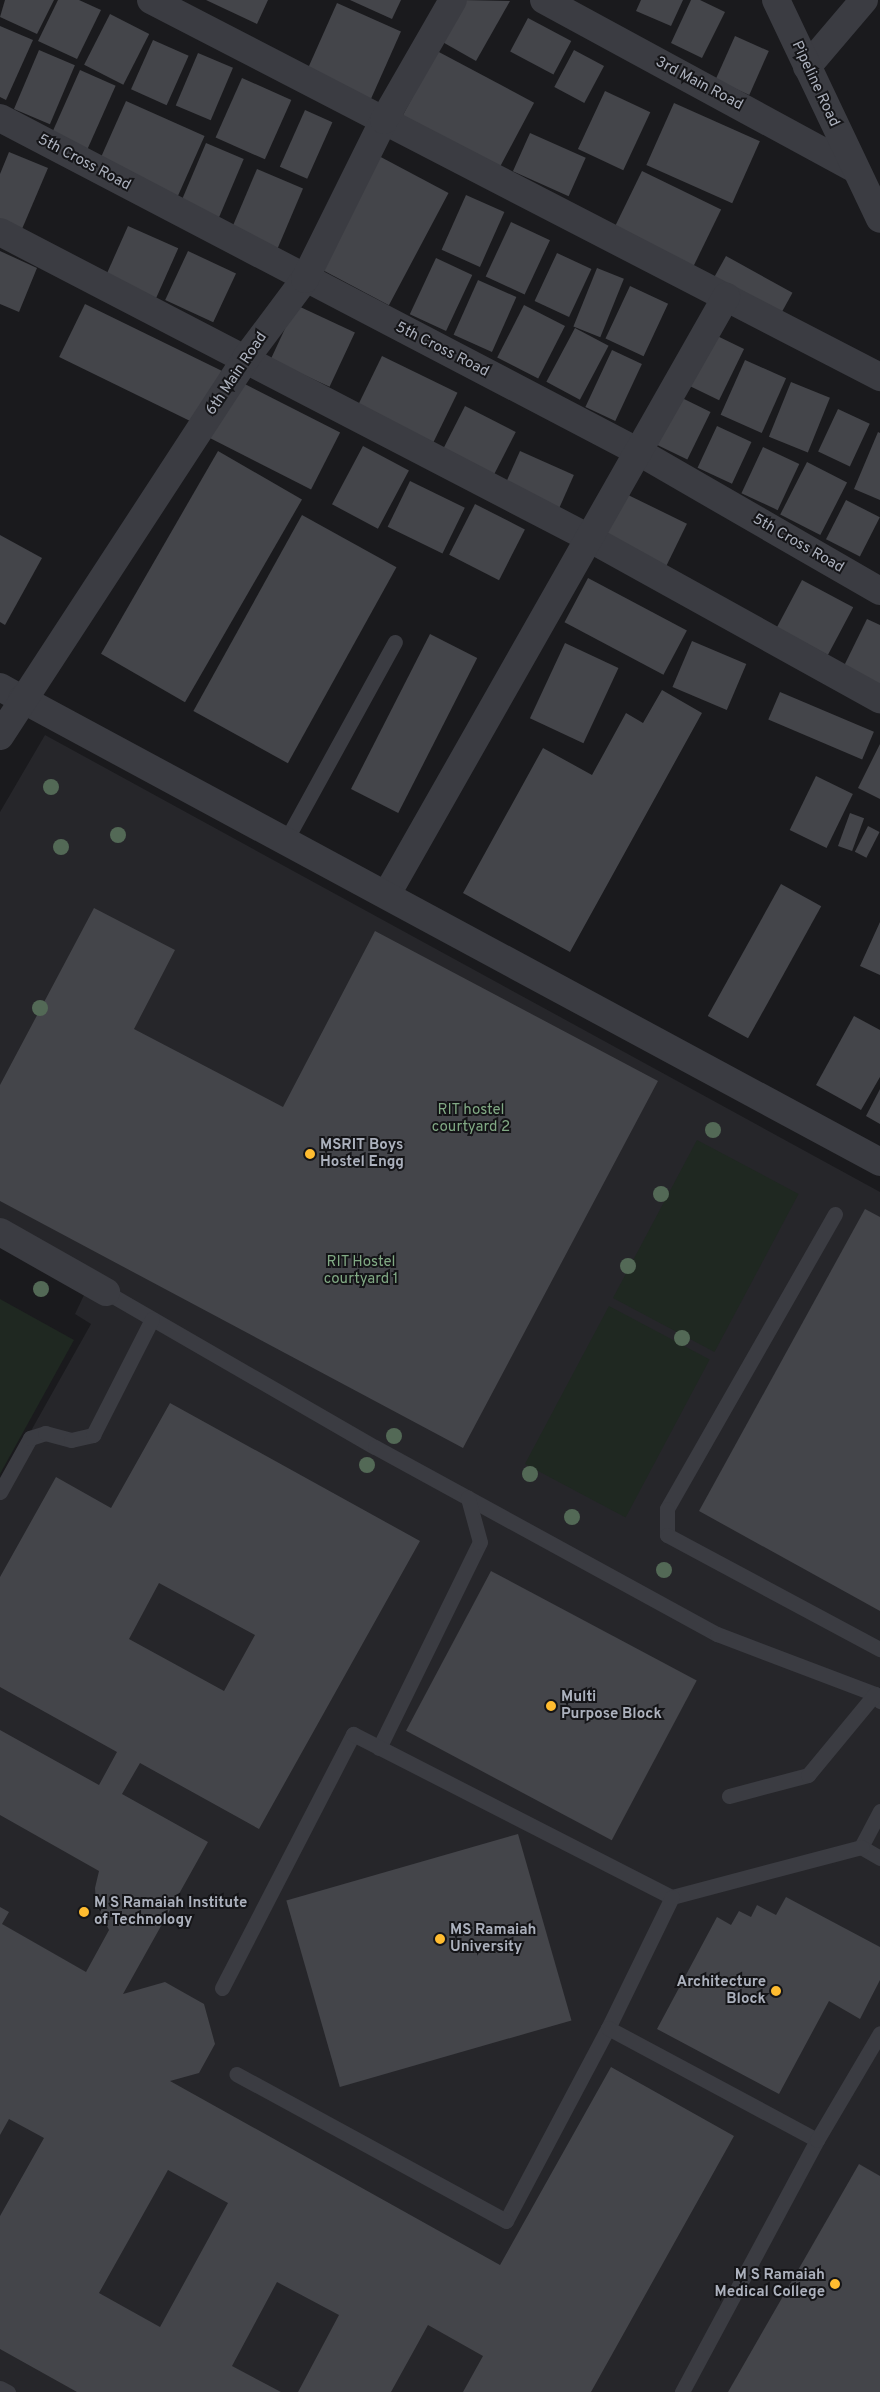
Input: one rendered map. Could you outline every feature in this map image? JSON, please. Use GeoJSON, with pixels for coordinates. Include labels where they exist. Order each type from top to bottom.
{"type":"FeatureCollection","features":[{"type":"Feature","properties":{"kind":"street"},"geometry":{"type":"LineString","coordinates":[[151,0],[880,377]]}},
{"type":"Feature","properties":{"kind":"street","name":"6th Main Road"},"geometry":{"type":"LineString","coordinates":[[2,729],[11,693],[246,358],[305,279],[384,120],[453,0]]}},
{"type":"Feature","properties":{"kind":"street","name":"3rd Main Road"},"geometry":{"type":"LineString","coordinates":[[544,0],[854,168]]}},
{"type":"Feature","properties":{"kind":"street","name":"Pipeline Road"},"geometry":{"type":"LineString","coordinates":[[776,0],[854,168],[880,219]]}},
{"type":"Feature","properties":{"kind":"street"},"geometry":{"type":"LineString","coordinates":[[807,67],[864,0]]}},
{"type":"Feature","properties":{"kind":"street","name":"5th Cross Road"},"geometry":{"type":"LineString","coordinates":[[0,118],[638,452],[880,591]]}},
{"type":"Feature","properties":{"kind":"street"},"geometry":{"type":"LineString","coordinates":[[0,232],[246,358],[589,538],[880,699]]}},
{"type":"Feature","properties":{"kind":"street"},"geometry":{"type":"LineString","coordinates":[[387,894],[726,297]]}},
{"type":"Feature","properties":{"kind":"street"},"geometry":{"type":"LineString","coordinates":[[11,693],[387,894],[880,1162]]}},
{"type":"Feature","properties":{"kind":"street"},"geometry":{"type":"LineString","coordinates":[[0,1232],[106,1292]]}},
{"type":"Feature","properties":{"kind":"lane"},"geometry":{"type":"LineString","coordinates":[[286,840],[395,642]]}},
{"type":"Feature","properties":{"kind":"lane"},"geometry":{"type":"LineString","coordinates":[[835,1214],[667,1509],[667,1535],[880,1649]]}},
{"type":"Feature","properties":{"kind":"lane"},"geometry":{"type":"LineString","coordinates":[[106,1292],[468,1498],[717,1634],[878,1698],[808,1775],[729,1796]]}},
{"type":"Feature","properties":{"kind":"lane"},"geometry":{"type":"LineString","coordinates":[[0,1492],[30,1438],[45,1433],[71,1440],[92,1435],[152,1319]]}},
{"type":"Feature","properties":{"kind":"lane"},"geometry":{"type":"LineString","coordinates":[[379,1748],[480,1542],[468,1498]]}},
{"type":"Feature","properties":{"kind":"lane"},"geometry":{"type":"LineString","coordinates":[[222,1988],[353,1734],[672,1897],[861,1847],[880,1858]]}},
{"type":"Feature","properties":{"kind":"lane"},"geometry":{"type":"LineString","coordinates":[[861,1847],[880,1811]]}},
{"type":"Feature","properties":{"kind":"lane"},"geometry":{"type":"LineString","coordinates":[[236,2074],[506,2221],[608,2028],[672,1897]]}},
{"type":"Feature","properties":{"kind":"lane"},"geometry":{"type":"LineString","coordinates":[[608,2028],[817,2140]]}},
{"type":"Feature","properties":{"kind":"lane"},"geometry":{"type":"LineString","coordinates":[[682,2392],[817,2140],[880,2033]]}},
{"type":"Feature","properties":{"kind":"lane"},"geometry":{"type":"LineString","coordinates":[[0,2388],[8,2392]]}},
{"type":"Feature","properties":{"kind":"shaded area","name":"MS Ramaiah University"},"geometry":{"type":"Polygon","coordinates":[[[45,735],[880,1192],[880,2392],[0,2392],[0,1486],[91,1324],[75,1314],[95,1272],[0,1218],[0,812],[45,735]]]}},
{"type":"Feature","properties":{"kind":"shaded area"},"geometry":{"type":"Polygon","coordinates":[[[697,1140],[799,1194],[715,1352],[613,1298],[697,1140]]]}},
{"type":"Feature","properties":{"kind":"shaded area"},"geometry":{"type":"Polygon","coordinates":[[[0,1299],[74,1340],[0,1474],[0,1299]]]}},
{"type":"Feature","properties":{"kind":"shaded area"},"geometry":{"type":"Polygon","coordinates":[[[609,1306],[710,1360],[626,1518],[525,1464],[609,1306]]]}},
{"type":"Feature","properties":{"kind":"building"},"geometry":{"type":"Polygon","coordinates":[[[5,0],[54,0],[37,34],[0,17],[5,0]]]}},
{"type":"Feature","properties":{"kind":"building"},"geometry":{"type":"Polygon","coordinates":[[[58,0],[79,0],[101,10],[77,59],[38,41],[58,0]]]}},
{"type":"Feature","properties":{"kind":"building"},"geometry":{"type":"Polygon","coordinates":[[[206,0],[268,0],[257,24],[206,0]]]}},
{"type":"Feature","properties":{"kind":"building"},"geometry":{"type":"Polygon","coordinates":[[[350,0],[401,0],[392,19],[350,0]]]}},
{"type":"Feature","properties":{"kind":"building"},"geometry":{"type":"Polygon","coordinates":[[[461,0],[510,1],[476,61],[439,40],[461,0]]]}},
{"type":"Feature","properties":{"kind":"building"},"geometry":{"type":"Polygon","coordinates":[[[641,0],[683,0],[671,26],[636,11],[641,0]]]}},
{"type":"Feature","properties":{"kind":"building"},"geometry":{"type":"Polygon","coordinates":[[[691,0],[700,0],[725,12],[702,58],[671,43],[691,0]]]}},
{"type":"Feature","properties":{"kind":"building"},"geometry":{"type":"Polygon","coordinates":[[[337,3],[401,31],[370,101],[306,72],[337,3]]]}},
{"type":"Feature","properties":{"kind":"building"},"geometry":{"type":"Polygon","coordinates":[[[110,14],[149,34],[123,85],[84,65],[110,14]]]}},
{"type":"Feature","properties":{"kind":"building"},"geometry":{"type":"Polygon","coordinates":[[[528,18],[571,41],[553,75],[510,52],[528,18]]]}},
{"type":"Feature","properties":{"kind":"building"},"geometry":{"type":"Polygon","coordinates":[[[0,26],[33,40],[6,100],[0,97],[0,26]]]}},
{"type":"Feature","properties":{"kind":"building"},"geometry":{"type":"Polygon","coordinates":[[[735,36],[769,51],[749,95],[715,80],[735,36]]]}},
{"type":"Feature","properties":{"kind":"building"},"geometry":{"type":"Polygon","coordinates":[[[153,40],[189,56],[167,105],[131,89],[153,40]]]}},
{"type":"Feature","properties":{"kind":"building"},"geometry":{"type":"Polygon","coordinates":[[[39,50],[75,65],[50,124],[14,109],[39,50]]]}},
{"type":"Feature","properties":{"kind":"building"},"geometry":{"type":"Polygon","coordinates":[[[574,50],[604,66],[584,103],[554,87],[574,50]]]}},
{"type":"Feature","properties":{"kind":"building"},"geometry":{"type":"Polygon","coordinates":[[[437,51],[534,103],[498,172],[400,120],[437,51]]]}},
{"type":"Feature","properties":{"kind":"building"},"geometry":{"type":"Polygon","coordinates":[[[198,53],[233,68],[211,120],[176,105],[198,53]]]}},
{"type":"Feature","properties":{"kind":"building"},"geometry":{"type":"Polygon","coordinates":[[[80,70],[116,86],[87,150],[52,134],[80,70]]]}},
{"type":"Feature","properties":{"kind":"building"},"geometry":{"type":"Polygon","coordinates":[[[242,78],[291,100],[265,159],[216,137],[242,78]]]}},
{"type":"Feature","properties":{"kind":"building"},"geometry":{"type":"Polygon","coordinates":[[[605,91],[650,112],[623,170],[578,149],[605,91]]]}},
{"type":"Feature","properties":{"kind":"building"},"geometry":{"type":"Polygon","coordinates":[[[126,101],[205,136],[176,200],[98,165],[126,101]]]}},
{"type":"Feature","properties":{"kind":"building"},"geometry":{"type":"Polygon","coordinates":[[[674,103],[760,141],[732,203],[646,165],[674,103]]]}},
{"type":"Feature","properties":{"kind":"building"},"geometry":{"type":"Polygon","coordinates":[[[305,110],[332,122],[307,179],[280,167],[305,110]]]}},
{"type":"Feature","properties":{"kind":"building"},"geometry":{"type":"Polygon","coordinates":[[[530,133],[586,158],[569,196],[513,171],[530,133]]]}},
{"type":"Feature","properties":{"kind":"building"},"geometry":{"type":"Polygon","coordinates":[[[206,143],[244,159],[218,221],[180,205],[206,143]]]}},
{"type":"Feature","properties":{"kind":"building"},"geometry":{"type":"Polygon","coordinates":[[[9,152],[48,168],[22,229],[0,219],[0,174],[9,152]]]}},
{"type":"Feature","properties":{"kind":"building"},"geometry":{"type":"Polygon","coordinates":[[[377,155],[449,193],[389,305],[317,267],[377,155]]]}},
{"type":"Feature","properties":{"kind":"building"},"geometry":{"type":"Polygon","coordinates":[[[257,169],[303,189],[275,255],[229,235],[257,169]]]}},
{"type":"Feature","properties":{"kind":"building"},"geometry":{"type":"Polygon","coordinates":[[[642,171],[721,210],[690,272],[611,234],[642,171]]]}},
{"type":"Feature","properties":{"kind":"building"},"geometry":{"type":"Polygon","coordinates":[[[466,195],[504,212],[480,267],[442,250],[466,195]]]}},
{"type":"Feature","properties":{"kind":"building"},"geometry":{"type":"Polygon","coordinates":[[[511,222],[550,240],[525,295],[486,276],[511,222]]]}},
{"type":"Feature","properties":{"kind":"building"},"geometry":{"type":"Polygon","coordinates":[[[128,226],[178,248],[155,300],[105,277],[128,226]]]}},
{"type":"Feature","properties":{"kind":"building"},"geometry":{"type":"Polygon","coordinates":[[[0,251],[37,268],[19,312],[0,304],[0,251]]]}},
{"type":"Feature","properties":{"kind":"building"},"geometry":{"type":"Polygon","coordinates":[[[188,251],[236,273],[213,322],[165,300],[188,251]]]}},
{"type":"Feature","properties":{"kind":"building"},"geometry":{"type":"Polygon","coordinates":[[[557,253],[591,269],[569,317],[535,301],[557,253]]]}},
{"type":"Feature","properties":{"kind":"building"},"geometry":{"type":"Polygon","coordinates":[[[726,256],[792,293],[776,322],[710,285],[726,256]]]}},
{"type":"Feature","properties":{"kind":"building"},"geometry":{"type":"Polygon","coordinates":[[[436,258],[472,275],[446,331],[410,314],[436,258]]]}},
{"type":"Feature","properties":{"kind":"building"},"geometry":{"type":"Polygon","coordinates":[[[597,268],[624,279],[600,337],[573,326],[597,268]]]}},
{"type":"Feature","properties":{"kind":"building"},"geometry":{"type":"Polygon","coordinates":[[[478,280],[516,297],[492,352],[454,335],[478,280]]]}},
{"type":"Feature","properties":{"kind":"building"},"geometry":{"type":"Polygon","coordinates":[[[630,286],[668,304],[644,356],[605,339],[630,286]]]}},
{"type":"Feature","properties":{"kind":"building"},"geometry":{"type":"Polygon","coordinates":[[[85,304],[222,371],[196,424],[59,357],[85,304]]]}},
{"type":"Feature","properties":{"kind":"building"},"geometry":{"type":"Polygon","coordinates":[[[296,305],[355,332],[330,387],[271,359],[296,305]]]}},
{"type":"Feature","properties":{"kind":"building"},"geometry":{"type":"Polygon","coordinates":[[[524,305],[565,326],[538,378],[497,358],[524,305]]]}},
{"type":"Feature","properties":{"kind":"building"},"geometry":{"type":"Polygon","coordinates":[[[575,328],[609,346],[580,400],[546,382],[575,328]]]}},
{"type":"Feature","properties":{"kind":"building"},"geometry":{"type":"Polygon","coordinates":[[[709,332],[744,349],[719,400],[684,383],[709,332]]]}},
{"type":"Feature","properties":{"kind":"building"},"geometry":{"type":"Polygon","coordinates":[[[612,350],[642,364],[615,421],[585,407],[612,350]]]}},
{"type":"Feature","properties":{"kind":"building"},"geometry":{"type":"Polygon","coordinates":[[[382,356],[457,393],[433,442],[358,405],[382,356]]]}},
{"type":"Feature","properties":{"kind":"building"},"geometry":{"type":"Polygon","coordinates":[[[745,360],[786,378],[762,433],[721,415],[745,360]]]}},
{"type":"Feature","properties":{"kind":"building"},"geometry":{"type":"Polygon","coordinates":[[[235,379],[340,433],[311,490],[206,436],[235,379]]]}},
{"type":"Feature","properties":{"kind":"building"},"geometry":{"type":"Polygon","coordinates":[[[791,382],[830,398],[808,452],[769,437],[791,382]]]}},
{"type":"Feature","properties":{"kind":"building"},"geometry":{"type":"Polygon","coordinates":[[[680,397],[711,412],[687,460],[657,445],[680,397]]]}},
{"type":"Feature","properties":{"kind":"building"},"geometry":{"type":"Polygon","coordinates":[[[465,406],[516,432],[494,476],[443,450],[465,406]]]}},
{"type":"Feature","properties":{"kind":"building"},"geometry":{"type":"Polygon","coordinates":[[[838,409],[870,424],[850,466],[818,452],[838,409]]]}},
{"type":"Feature","properties":{"kind":"building"},"geometry":{"type":"Polygon","coordinates":[[[717,426],[751,442],[732,484],[698,468],[717,426]]]}},
{"type":"Feature","properties":{"kind":"building"},"geometry":{"type":"Polygon","coordinates":[[[878,432],[880,433],[880,500],[854,489],[878,432]]]}},
{"type":"Feature","properties":{"kind":"building"},"geometry":{"type":"Polygon","coordinates":[[[363,446],[409,470],[378,529],[332,504],[363,446]]]}},
{"type":"Feature","properties":{"kind":"building"},"geometry":{"type":"Polygon","coordinates":[[[763,447],[799,464],[778,510],[741,493],[763,447]]]}},
{"type":"Feature","properties":{"kind":"building"},"geometry":{"type":"Polygon","coordinates":[[[218,451],[302,499],[185,702],[101,654],[218,451]]]}},
{"type":"Feature","properties":{"kind":"building"},"geometry":{"type":"Polygon","coordinates":[[[520,451],[574,475],[559,508],[505,484],[520,451]]]}},
{"type":"Feature","properties":{"kind":"building"},"geometry":{"type":"Polygon","coordinates":[[[807,462],[847,482],[820,535],[780,515],[807,462]]]}},
{"type":"Feature","properties":{"kind":"building"},"geometry":{"type":"Polygon","coordinates":[[[410,481],[465,508],[442,554],[388,527],[410,481]]]}},
{"type":"Feature","properties":{"kind":"building"},"geometry":{"type":"Polygon","coordinates":[[[624,493],[687,524],[665,570],[602,539],[624,493]]]}},
{"type":"Feature","properties":{"kind":"building"},"geometry":{"type":"Polygon","coordinates":[[[846,500],[880,517],[860,556],[826,539],[846,500]]]}},
{"type":"Feature","properties":{"kind":"building"},"geometry":{"type":"Polygon","coordinates":[[[475,504],[525,529],[499,580],[449,555],[475,504]]]}},
{"type":"Feature","properties":{"kind":"building"},"geometry":{"type":"Polygon","coordinates":[[[302,515],[396,567],[288,763],[193,711],[302,515]]]}},
{"type":"Feature","properties":{"kind":"building"},"geometry":{"type":"Polygon","coordinates":[[[0,535],[42,558],[5,625],[0,622],[0,535]]]}},
{"type":"Feature","properties":{"kind":"building"},"geometry":{"type":"Polygon","coordinates":[[[588,578],[687,631],[663,675],[565,622],[588,578]]]}},
{"type":"Feature","properties":{"kind":"building"},"geometry":{"type":"Polygon","coordinates":[[[802,580],[853,607],[828,655],[777,628],[802,580]]]}},
{"type":"Feature","properties":{"kind":"building"},"geometry":{"type":"Polygon","coordinates":[[[867,619],[880,625],[880,691],[841,672],[867,619]]]}},
{"type":"Feature","properties":{"kind":"building"},"geometry":{"type":"Polygon","coordinates":[[[430,634],[477,658],[398,813],[351,789],[430,634]]]}},
{"type":"Feature","properties":{"kind":"building"},"geometry":{"type":"Polygon","coordinates":[[[692,641],[746,664],[727,710],[672,687],[692,641]]]}},
{"type":"Feature","properties":{"kind":"building"},"geometry":{"type":"Polygon","coordinates":[[[565,643],[618,668],[583,743],[530,718],[565,643]]]}},
{"type":"Feature","properties":{"kind":"building"},"geometry":{"type":"Polygon","coordinates":[[[662,690],[702,713],[570,952],[463,893],[543,748],[592,775],[626,713],[643,723],[662,690]]]}},
{"type":"Feature","properties":{"kind":"building"},"geometry":{"type":"Polygon","coordinates":[[[780,692],[874,732],[862,759],[768,720],[780,692]]]}},
{"type":"Feature","properties":{"kind":"building"},"geometry":{"type":"Polygon","coordinates":[[[880,744],[880,799],[858,788],[880,744]]]}},
{"type":"Feature","properties":{"kind":"building"},"geometry":{"type":"Polygon","coordinates":[[[816,776],[853,794],[827,848],[790,830],[816,776]]]}},
{"type":"Feature","properties":{"kind":"building"},"geometry":{"type":"Polygon","coordinates":[[[850,813],[864,818],[852,851],[838,846],[850,813]]]}},
{"type":"Feature","properties":{"kind":"building"},"geometry":{"type":"Polygon","coordinates":[[[868,826],[880,832],[866,858],[855,852],[868,826]]]}},
{"type":"Feature","properties":{"kind":"building"},"geometry":{"type":"Polygon","coordinates":[[[781,884],[821,906],[748,1038],[708,1016],[781,884]]]}},
{"type":"Feature","properties":{"kind":"building","name":"MSRIT Boys Hostel Engg"},"geometry":{"type":"Polygon","coordinates":[[[94,908],[175,950],[134,1029],[283,1107],[375,931],[658,1081],[463,1448],[0,1201],[0,1085],[94,908]]]}},
{"type":"Feature","properties":{"kind":"building"},"geometry":{"type":"Polygon","coordinates":[[[880,922],[880,975],[860,966],[880,922]]]}},
{"type":"Feature","properties":{"kind":"building"},"geometry":{"type":"Polygon","coordinates":[[[854,1016],[880,1030],[880,1077],[861,1110],[816,1085],[854,1016]]]}},
{"type":"Feature","properties":{"kind":"building"},"geometry":{"type":"Polygon","coordinates":[[[880,1089],[880,1124],[866,1116],[880,1089]]]}},
{"type":"Feature","properties":{"kind":"building"},"geometry":{"type":"Polygon","coordinates":[[[865,1209],[880,1217],[880,1611],[699,1511],[865,1209]]]}},
{"type":"Feature","properties":{"kind":"building","name":"M S Ramaiah Institute of Technology"},"geometry":{"type":"Polygon","coordinates":[[[170,1403],[420,1541],[259,1829],[140,1763],[122,1794],[208,1842],[123,1994],[165,1982],[204,2004],[215,2044],[199,2073],[170,2081],[500,2265],[611,2067],[734,2136],[591,2392],[463,2392],[483,2356],[428,2325],[391,2392],[298,2392],[339,2315],[277,2282],[232,2366],[281,2392],[77,2392],[0,2349],[0,2216],[44,2138],[9,2119],[0,2135],[0,1907],[9,1912],[2,1924],[86,1972],[109,1930],[96,1904],[95,1888],[99,1871],[0,1815],[0,1730],[99,1785],[117,1752],[0,1687],[0,1577],[56,1477],[111,1508],[170,1403]],[[159,1583],[129,1639],[224,1691],[255,1635],[159,1583]],[[168,2170],[99,2293],[160,2327],[228,2203],[168,2170]]]}},
{"type":"Feature","properties":{"kind":"building","name":"Multi Purpose Block"},"geometry":{"type":"Polygon","coordinates":[[[491,1571],[697,1680],[612,1840],[406,1731],[491,1571]]]}},
{"type":"Feature","properties":{"kind":"building"},"geometry":{"type":"Polygon","coordinates":[[[518,1834],[571,2020],[340,2087],[286,1900],[518,1834]]]}},
{"type":"Feature","properties":{"kind":"building","name":"Architecture Block"},"geometry":{"type":"Polygon","coordinates":[[[786,1897],[880,1947],[880,1980],[860,2019],[829,2001],[779,2094],[657,2029],[717,1917],[731,1925],[739,1911],[751,1917],[757,1905],[776,1915],[786,1897]]]}},
{"type":"Feature","properties":{"kind":"building","name":"M S Ramaiah Medical College"},"geometry":{"type":"Polygon","coordinates":[[[859,2164],[880,2176],[880,2392],[728,2392],[859,2164]]]}},
{"type":"Feature","properties":{"kind":"place","name":"MSRIT Boys Hostel Engg"},"geometry":{"type":"Point","coordinates":[310,1154]}},
{"type":"Feature","properties":{"kind":"place","name":"Multi Purpose Block"},"geometry":{"type":"Point","coordinates":[551,1706]}},
{"type":"Feature","properties":{"kind":"place","name":"M S Ramaiah Institute of Technology"},"geometry":{"type":"Point","coordinates":[84,1912]}},
{"type":"Feature","properties":{"kind":"place","name":"MS Ramaiah University"},"geometry":{"type":"Point","coordinates":[440,1939]}},
{"type":"Feature","properties":{"kind":"place","name":"Architecture Block"},"geometry":{"type":"Point","coordinates":[776,1991]}},
{"type":"Feature","properties":{"kind":"place","name":"M S Ramaiah Medical College"},"geometry":{"type":"Point","coordinates":[835,2284]}},
{"type":"Feature","properties":{"kind":"park label","name":"RIT hostel courtyard 2"},"geometry":{"type":"Point","coordinates":[471,1118]}},
{"type":"Feature","properties":{"kind":"park label","name":"RIT Hostel courtyard 1"},"geometry":{"type":"Point","coordinates":[361,1270]}}]}
